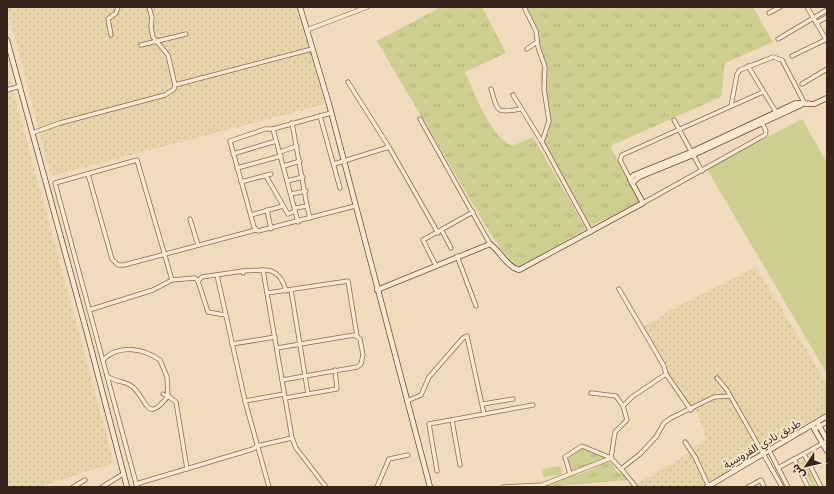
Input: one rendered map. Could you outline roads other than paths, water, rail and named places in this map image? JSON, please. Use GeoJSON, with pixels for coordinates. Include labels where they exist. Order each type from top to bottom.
{"type":"FeatureCollection","features":[{"type":"Feature","properties":{"kind":"main road"},"geometry":{"type":"LineString","coordinates":[[300,7],[344,160],[430,487]]}},
{"type":"Feature","properties":{"kind":"main road"},"geometry":{"type":"LineString","coordinates":[[7,40],[87,333],[127,487]]}},
{"type":"Feature","properties":{"kind":"main road"},"geometry":{"type":"LineString","coordinates":[[761,121],[796,103],[814,104],[827,98]]}},
{"type":"Feature","properties":{"kind":"main road"},"geometry":{"type":"LineString","coordinates":[[377,290],[457,256],[490,244],[496,248],[512,268],[519,270],[643,203],[631,181],[761,121],[805,104]]}},
{"type":"Feature","properties":{"kind":"main road","name":"طريق نادي الفروسية"},"geometry":{"type":"LineString","coordinates":[[710,486],[769,450],[816,426],[827,416]]}},
{"type":"Feature","properties":{"kind":"main road"},"geometry":{"type":"LineString","coordinates":[[816,426],[826,442],[827,452]]}},
{"type":"Feature","properties":{"kind":"street"},"geometry":{"type":"LineString","coordinates":[[111,34],[108,19],[116,13],[118,7]]}},
{"type":"Feature","properties":{"kind":"street"},"geometry":{"type":"LineString","coordinates":[[32,133],[60,123],[165,95],[174,89],[175,84],[168,55],[156,41],[151,29],[152,21],[149,7]]}},
{"type":"Feature","properties":{"kind":"street"},"geometry":{"type":"LineString","coordinates":[[307,30],[367,7]]}},
{"type":"Feature","properties":{"kind":"street"},"geometry":{"type":"LineString","coordinates":[[524,7],[536,31],[537,42],[545,67],[544,90],[549,121],[542,142]]}},
{"type":"Feature","properties":{"kind":"street"},"geometry":{"type":"LineString","coordinates":[[769,13],[780,7]]}},
{"type":"Feature","properties":{"kind":"street"},"geometry":{"type":"LineString","coordinates":[[792,56],[827,40],[807,7]]}},
{"type":"Feature","properties":{"kind":"street"},"geometry":{"type":"LineString","coordinates":[[778,39],[827,10]]}},
{"type":"Feature","properties":{"kind":"street"},"geometry":{"type":"LineString","coordinates":[[816,23],[827,18]]}},
{"type":"Feature","properties":{"kind":"street"},"geometry":{"type":"LineString","coordinates":[[141,45],[186,34]]}},
{"type":"Feature","properties":{"kind":"street"},"geometry":{"type":"LineString","coordinates":[[527,49],[537,42]]}},
{"type":"Feature","properties":{"kind":"street"},"geometry":{"type":"LineString","coordinates":[[175,84],[312,49]]}},
{"type":"Feature","properties":{"kind":"street"},"geometry":{"type":"LineString","coordinates":[[731,106],[740,70],[773,57],[780,59],[805,104]]}},
{"type":"Feature","properties":{"kind":"street"},"geometry":{"type":"LineString","coordinates":[[748,66],[776,112]]}},
{"type":"Feature","properties":{"kind":"street"},"geometry":{"type":"LineString","coordinates":[[802,84],[827,69]]}},
{"type":"Feature","properties":{"kind":"street"},"geometry":{"type":"LineString","coordinates":[[348,82],[451,248]]}},
{"type":"Feature","properties":{"kind":"street"},"geometry":{"type":"LineString","coordinates":[[7,90],[20,86]]}},
{"type":"Feature","properties":{"kind":"street"},"geometry":{"type":"LineString","coordinates":[[491,89],[497,107],[500,111],[503,112],[520,109]]}},
{"type":"Feature","properties":{"kind":"street"},"geometry":{"type":"LineString","coordinates":[[631,181],[620,160],[620,156],[763,92]]}},
{"type":"Feature","properties":{"kind":"street"},"geometry":{"type":"LineString","coordinates":[[513,96],[542,142],[591,232]]}},
{"type":"Feature","properties":{"kind":"street"},"geometry":{"type":"LineString","coordinates":[[256,230],[230,141],[265,129],[273,129],[331,113]]}},
{"type":"Feature","properties":{"kind":"street"},"geometry":{"type":"LineString","coordinates":[[320,116],[340,188]]}},
{"type":"Feature","properties":{"kind":"street"},"geometry":{"type":"LineString","coordinates":[[420,119],[490,244]]}},
{"type":"Feature","properties":{"kind":"street"},"geometry":{"type":"LineString","coordinates":[[674,120],[702,171]]}},
{"type":"Feature","properties":{"kind":"street"},"geometry":{"type":"LineString","coordinates":[[643,203],[765,135],[766,131],[761,121]]}},
{"type":"Feature","properties":{"kind":"street"},"geometry":{"type":"LineString","coordinates":[[292,123],[310,218]]}},
{"type":"Feature","properties":{"kind":"street"},"geometry":{"type":"LineString","coordinates":[[273,129],[298,222]]}},
{"type":"Feature","properties":{"kind":"street"},"geometry":{"type":"LineString","coordinates":[[234,154],[276,141]]}},
{"type":"Feature","properties":{"kind":"street"},"geometry":{"type":"LineString","coordinates":[[237,168],[280,154],[297,146]]}},
{"type":"Feature","properties":{"kind":"street"},"geometry":{"type":"LineString","coordinates":[[334,164],[389,147]]}},
{"type":"Feature","properties":{"kind":"street"},"geometry":{"type":"LineString","coordinates":[[172,280],[137,160],[55,183],[137,486],[257,446],[292,438]]}},
{"type":"Feature","properties":{"kind":"street"},"geometry":{"type":"LineString","coordinates":[[284,166],[300,161]]}},
{"type":"Feature","properties":{"kind":"street"},"geometry":{"type":"LineString","coordinates":[[88,174],[115,263],[124,265],[256,230],[258,232],[272,229],[355,206]]}},
{"type":"Feature","properties":{"kind":"street"},"geometry":{"type":"LineString","coordinates":[[241,182],[271,174]]}},
{"type":"Feature","properties":{"kind":"street"},"geometry":{"type":"LineString","coordinates":[[266,176],[288,214],[307,206]]}},
{"type":"Feature","properties":{"kind":"street"},"geometry":{"type":"LineString","coordinates":[[287,181],[303,177]]}},
{"type":"Feature","properties":{"kind":"street"},"geometry":{"type":"LineString","coordinates":[[291,194],[306,191]]}},
{"type":"Feature","properties":{"kind":"street"},"geometry":{"type":"LineString","coordinates":[[251,214],[283,206]]}},
{"type":"Feature","properties":{"kind":"street"},"geometry":{"type":"LineString","coordinates":[[268,210],[272,229]]}},
{"type":"Feature","properties":{"kind":"street"},"geometry":{"type":"LineString","coordinates":[[436,266],[423,240],[440,232],[473,212]]}},
{"type":"Feature","properties":{"kind":"street"},"geometry":{"type":"LineString","coordinates":[[190,219],[198,245]]}},
{"type":"Feature","properties":{"kind":"street"},"geometry":{"type":"LineString","coordinates":[[457,256],[476,306]]}},
{"type":"Feature","properties":{"kind":"street"},"geometry":{"type":"LineString","coordinates":[[198,281],[202,277],[270,269],[284,282],[286,291]]}},
{"type":"Feature","properties":{"kind":"street"},"geometry":{"type":"LineString","coordinates":[[263,270],[292,438],[296,448],[326,487]]}},
{"type":"Feature","properties":{"kind":"street"},"geometry":{"type":"LineString","coordinates":[[217,275],[245,401],[270,487]]}},
{"type":"Feature","properties":{"kind":"street"},"geometry":{"type":"LineString","coordinates":[[89,310],[153,290],[172,280],[195,278],[198,281],[208,312],[225,315]]}},
{"type":"Feature","properties":{"kind":"street"},"geometry":{"type":"LineString","coordinates":[[267,293],[348,281],[357,336],[361,341],[364,355],[361,364],[356,367],[282,380]]}},
{"type":"Feature","properties":{"kind":"street"},"geometry":{"type":"LineString","coordinates":[[619,289],[664,366],[666,374],[691,410]]}},
{"type":"Feature","properties":{"kind":"street"},"geometry":{"type":"LineString","coordinates":[[291,290],[308,394]]}},
{"type":"Feature","properties":{"kind":"street"},"geometry":{"type":"LineString","coordinates":[[277,348],[351,335],[357,336]]}},
{"type":"Feature","properties":{"kind":"street"},"geometry":{"type":"LineString","coordinates":[[407,400],[421,395],[429,377],[463,338],[467,336],[484,414]]}},
{"type":"Feature","properties":{"kind":"street"},"geometry":{"type":"LineString","coordinates":[[232,344],[275,337]]}},
{"type":"Feature","properties":{"kind":"street"},"geometry":{"type":"LineString","coordinates":[[103,360],[108,355],[118,350],[143,352],[154,356],[160,360],[167,377],[165,395],[157,408],[148,408],[131,385],[115,381],[107,376]]}},
{"type":"Feature","properties":{"kind":"street"},"geometry":{"type":"LineString","coordinates":[[285,398],[337,389],[335,370]]}},
{"type":"Feature","properties":{"kind":"street"},"geometry":{"type":"LineString","coordinates":[[623,406],[632,397],[666,374]]}},
{"type":"Feature","properties":{"kind":"street"},"geometry":{"type":"LineString","coordinates":[[717,378],[730,396],[764,453],[782,487]]}},
{"type":"Feature","properties":{"kind":"street"},"geometry":{"type":"LineString","coordinates":[[591,393],[616,396],[623,406],[627,420],[615,432],[611,458]]}},
{"type":"Feature","properties":{"kind":"street"},"geometry":{"type":"LineString","coordinates":[[245,401],[284,394]]}},
{"type":"Feature","properties":{"kind":"street"},"geometry":{"type":"LineString","coordinates":[[165,395],[176,402],[187,470]]}},
{"type":"Feature","properties":{"kind":"street"},"geometry":{"type":"LineString","coordinates":[[621,469],[640,454],[656,437],[664,423],[714,397],[730,396]]}},
{"type":"Feature","properties":{"kind":"street"},"geometry":{"type":"LineString","coordinates":[[483,404],[513,399]]}},
{"type":"Feature","properties":{"kind":"street"},"geometry":{"type":"LineString","coordinates":[[437,471],[428,424],[533,405]]}},
{"type":"Feature","properties":{"kind":"street"},"geometry":{"type":"LineString","coordinates":[[452,420],[460,465]]}},
{"type":"Feature","properties":{"kind":"street"},"geometry":{"type":"LineString","coordinates":[[816,426],[827,422]]}},
{"type":"Feature","properties":{"kind":"street"},"geometry":{"type":"LineString","coordinates":[[685,442],[695,457],[710,486]]}},
{"type":"Feature","properties":{"kind":"street"},"geometry":{"type":"LineString","coordinates":[[778,468],[826,442]]}},
{"type":"Feature","properties":{"kind":"street"},"geometry":{"type":"LineString","coordinates":[[570,474],[565,457],[582,446],[611,458],[636,487]]}},
{"type":"Feature","properties":{"kind":"street"},"geometry":{"type":"LineString","coordinates":[[769,450],[788,487]]}},
{"type":"Feature","properties":{"kind":"street"},"geometry":{"type":"LineString","coordinates":[[378,487],[389,458],[408,454]]}},
{"type":"Feature","properties":{"kind":"street"},"geometry":{"type":"LineString","coordinates":[[804,454],[821,487]]}},
{"type":"Feature","properties":{"kind":"street"},"geometry":{"type":"LineString","coordinates":[[503,487],[542,485],[611,458]]}},
{"type":"Feature","properties":{"kind":"street"},"geometry":{"type":"LineString","coordinates":[[794,459],[808,487]]}},
{"type":"Feature","properties":{"kind":"street"},"geometry":{"type":"LineString","coordinates":[[102,487],[123,474]]}},
{"type":"Feature","properties":{"kind":"street"},"geometry":{"type":"LineString","coordinates":[[73,487],[85,480]]}},
{"type":"Feature","properties":{"kind":"street"},"geometry":{"type":"LineString","coordinates":[[748,487],[761,480],[764,487]]}}]}
